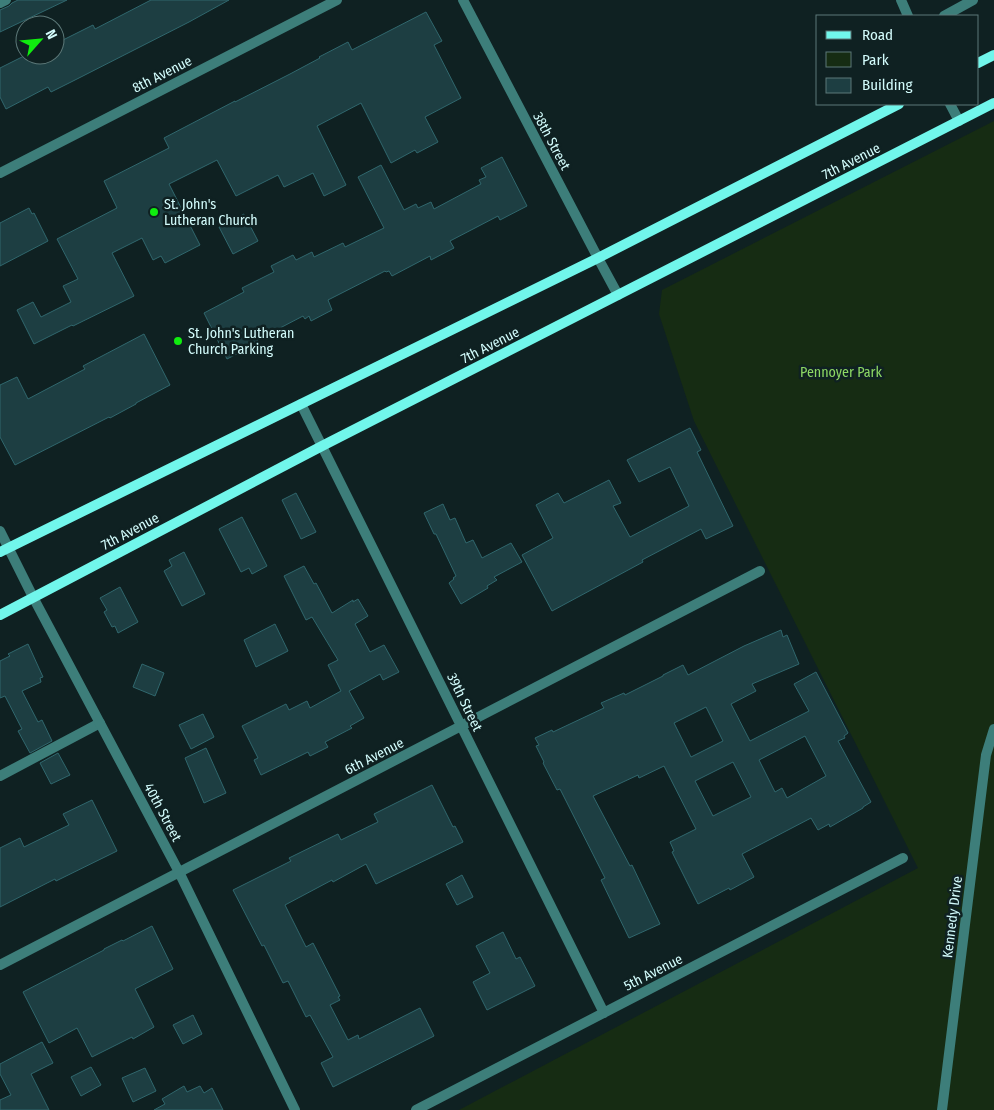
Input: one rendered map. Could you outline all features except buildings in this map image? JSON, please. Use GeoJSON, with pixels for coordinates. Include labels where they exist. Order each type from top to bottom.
{"type":"FeatureCollection","features":[{"type":"Feature","properties":{"kind":"street"},"geometry":{"type":"LineString","coordinates":[[0,3],[6,0]]}},
{"type":"Feature","properties":{"kind":"street","name":"8th Avenue"},"geometry":{"type":"LineString","coordinates":[[0,173],[337,0]]}},
{"type":"Feature","properties":{"kind":"street","name":"38th Street"},"geometry":{"type":"LineString","coordinates":[[463,0],[618,295]]}},
{"type":"Feature","properties":{"kind":"street"},"geometry":{"type":"LineString","coordinates":[[900,0],[908,15]]}},
{"type":"Feature","properties":{"kind":"street"},"geometry":{"type":"LineString","coordinates":[[946,15],[972,0]]}},
{"type":"Feature","properties":{"kind":"street"},"geometry":{"type":"LineString","coordinates":[[979,62],[994,55]]}},
{"type":"Feature","properties":{"kind":"street","name":"7th Avenue"},"geometry":{"type":"LineString","coordinates":[[0,615],[322,446],[994,103]]}},
{"type":"Feature","properties":{"kind":"street","name":"7th Avenue"},"geometry":{"type":"LineString","coordinates":[[4,550],[598,258],[897,105]]}},
{"type":"Feature","properties":{"kind":"street"},"geometry":{"type":"LineString","coordinates":[[951,105],[959,121]]}},
{"type":"Feature","properties":{"kind":"street","name":"39th Street"},"geometry":{"type":"LineString","coordinates":[[301,404],[604,1013]]}},
{"type":"Feature","properties":{"kind":"street","name":"40th Street"},"geometry":{"type":"LineString","coordinates":[[0,531],[4,550],[34,597],[179,872],[295,1110]]}},
{"type":"Feature","properties":{"kind":"street","name":"6th Avenue"},"geometry":{"type":"LineString","coordinates":[[0,965],[760,571]]}},
{"type":"Feature","properties":{"kind":"street"},"geometry":{"type":"LineString","coordinates":[[0,776],[100,723]]}},
{"type":"Feature","properties":{"kind":"street","name":"Kennedy Drive"},"geometry":{"type":"LineString","coordinates":[[942,1110],[986,755],[994,729]]}},
{"type":"Feature","properties":{"kind":"street","name":"5th Avenue"},"geometry":{"type":"LineString","coordinates":[[416,1110],[903,858]]}},
{"type":"Feature","properties":{"kind":"green space","name":"Pennoyer Park"},"geometry":{"type":"Polygon","coordinates":[[[994,121],[994,1110],[459,1110],[918,868],[694,421],[659,314],[662,290],[994,121]]]}},
{"type":"Feature","properties":{"kind":"place","name":"St. John's Lutheran Church"},"geometry":{"type":"Point","coordinates":[154,212]}},
{"type":"Feature","properties":{"kind":"place","name":"St. John's Lutheran Church Parking"},"geometry":{"type":"Point","coordinates":[178,341]}}]}
